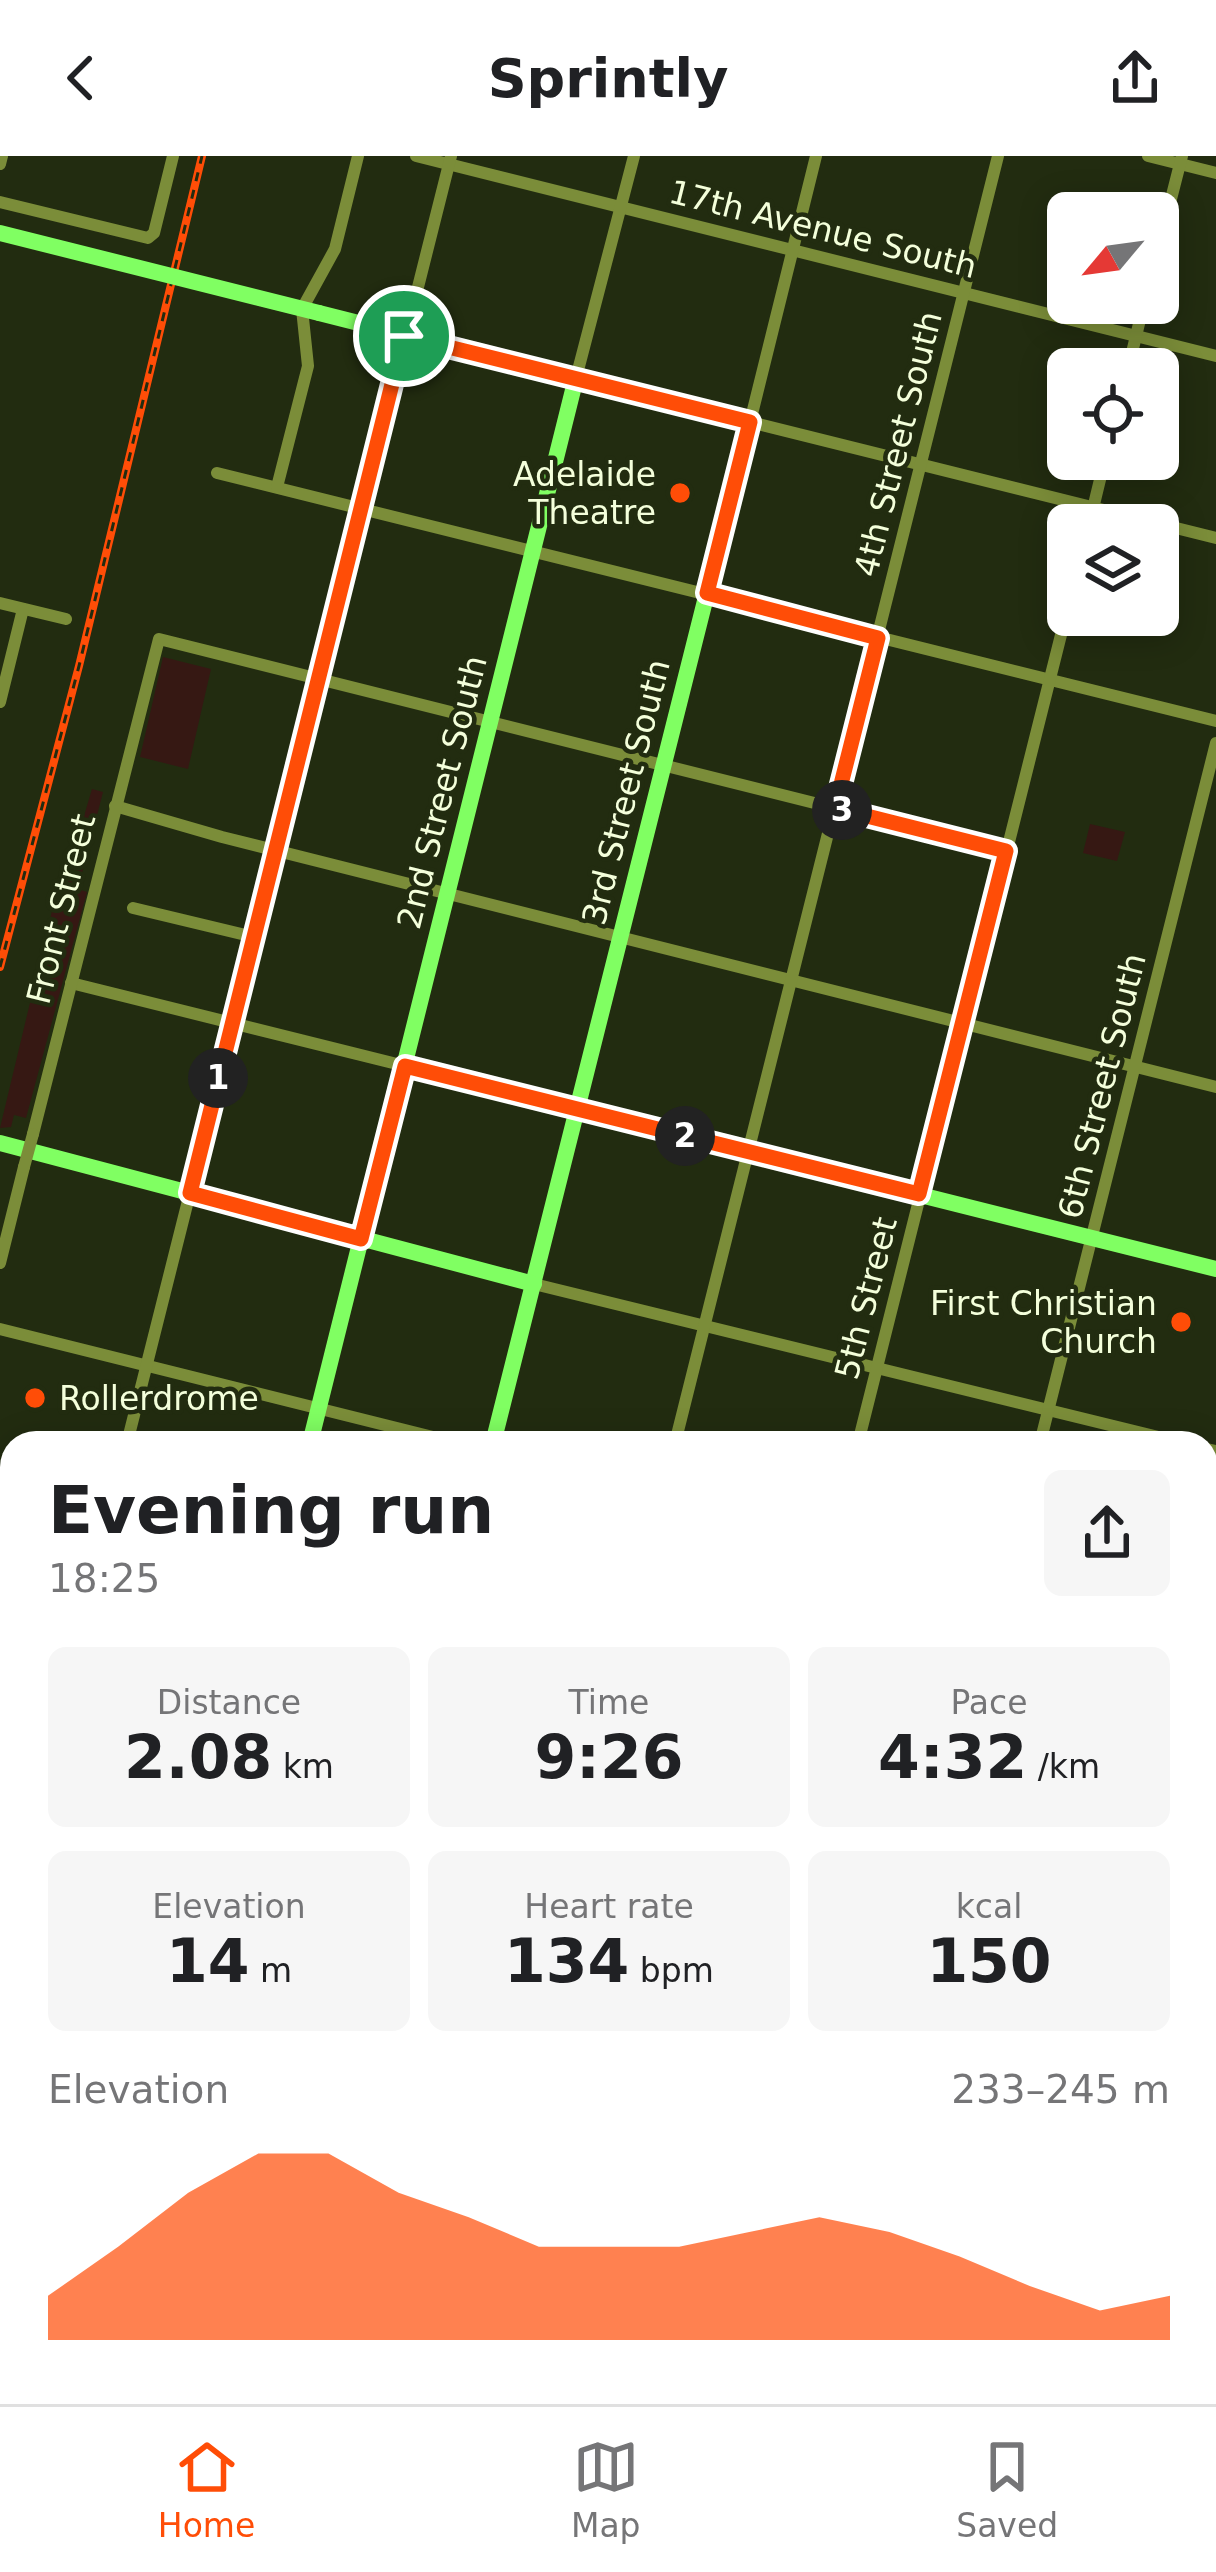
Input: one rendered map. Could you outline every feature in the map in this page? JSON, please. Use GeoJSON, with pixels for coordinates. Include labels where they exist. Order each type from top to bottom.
{"type":"FeatureCollection","features":[{"type":"Feature","properties":{"kind":"main road"},"geometry":{"type":"LineString","coordinates":[[0,232],[750,422]]}},
{"type":"Feature","properties":{"kind":"main road","name":"2nd Street South"},"geometry":{"type":"LineString","coordinates":[[313,1431],[576,378]]}},
{"type":"Feature","properties":{"kind":"main road","name":"3rd Street South"},"geometry":{"type":"LineString","coordinates":[[496,1431],[750,422]]}},
{"type":"Feature","properties":{"kind":"main road"},"geometry":{"type":"LineString","coordinates":[[405,1066],[1216,1270]]}},
{"type":"Feature","properties":{"kind":"main road"},"geometry":{"type":"LineString","coordinates":[[0,1143],[534,1284]]}},
{"type":"Feature","properties":{"kind":"street"},"geometry":{"type":"LineString","coordinates":[[0,202],[148,238],[154,232],[173,156]]}},
{"type":"Feature","properties":{"kind":"street"},"geometry":{"type":"LineString","coordinates":[[277,487],[308,366],[302,309],[335,249],[358,156]]}},
{"type":"Feature","properties":{"kind":"street","name":"17th Avenue South"},"geometry":{"type":"LineString","coordinates":[[416,156],[450,160],[1216,356]]}},
{"type":"Feature","properties":{"kind":"street","name":"2nd Street South"},"geometry":{"type":"LineString","coordinates":[[576,378],[634,156]]}},
{"type":"Feature","properties":{"kind":"street","name":"3rd Street South"},"geometry":{"type":"LineString","coordinates":[[750,422],[816,156]]}},
{"type":"Feature","properties":{"kind":"street","name":"4th Street South"},"geometry":{"type":"LineString","coordinates":[[678,1431],[998,156]]}},
{"type":"Feature","properties":{"kind":"street"},"geometry":{"type":"LineString","coordinates":[[1148,156],[1181,160],[1216,173]]}},
{"type":"Feature","properties":{"kind":"street"},"geometry":{"type":"LineString","coordinates":[[130,1431],[450,160]]}},
{"type":"Feature","properties":{"kind":"street"},"geometry":{"type":"LineString","coordinates":[[1173,192],[1181,160]]}},
{"type":"Feature","properties":{"kind":"street"},"geometry":{"type":"LineString","coordinates":[[1133,348],[1139,324]]}},
{"type":"Feature","properties":{"kind":"street"},"geometry":{"type":"LineString","coordinates":[[750,422],[1077,504]]}},
{"type":"Feature","properties":{"kind":"street"},"geometry":{"type":"LineString","coordinates":[[218,472],[1216,721]]}},
{"type":"Feature","properties":{"kind":"street"},"geometry":{"type":"LineString","coordinates":[[1179,529],[1216,538]]}},
{"type":"Feature","properties":{"kind":"street"},"geometry":{"type":"LineString","coordinates":[[0,603],[66,619]]}},
{"type":"Feature","properties":{"kind":"street"},"geometry":{"type":"LineString","coordinates":[[0,702],[23,609]]}},
{"type":"Feature","properties":{"kind":"street","name":"5th Street"},"geometry":{"type":"LineString","coordinates":[[861,1431],[1060,636]]}},
{"type":"Feature","properties":{"kind":"street","name":"Front Street"},"geometry":{"type":"LineString","coordinates":[[0,1263],[159,639],[318,679]]}},
{"type":"Feature","properties":{"kind":"street"},"geometry":{"type":"LineString","coordinates":[[318,679],[1006,851]]}},
{"type":"Feature","properties":{"kind":"street","name":"6th Street South"},"geometry":{"type":"LineString","coordinates":[[1043,1431],[1216,743]]}},
{"type":"Feature","properties":{"kind":"street"},"geometry":{"type":"LineString","coordinates":[[115,806],[1216,1087]]}},
{"type":"Feature","properties":{"kind":"street"},"geometry":{"type":"LineString","coordinates":[[134,908],[254,937]]}},
{"type":"Feature","properties":{"kind":"street"},"geometry":{"type":"LineString","coordinates":[[71,983],[405,1066]]}},
{"type":"Feature","properties":{"kind":"street"},"geometry":{"type":"LineString","coordinates":[[534,1284],[1135,1431]]}},
{"type":"Feature","properties":{"kind":"street"},"geometry":{"type":"LineString","coordinates":[[0,1329],[410,1431]]}},
{"type":"Feature","properties":{"kind":"shaded area"},"geometry":{"type":"Polygon","coordinates":[[[163,657],[211,669],[188,769],[140,757],[163,657]]]}},
{"type":"Feature","properties":{"kind":"shaded area"},"geometry":{"type":"Polygon","coordinates":[[[92,789],[103,792],[78,889],[87,892],[26,1118],[14,1115],[11,1127],[0,1128],[52,911],[56,911],[92,789]]]}},
{"type":"Feature","properties":{"kind":"shaded area"},"geometry":{"type":"Polygon","coordinates":[[[1090,824],[1125,832],[1117,861],[1083,853],[1090,824]]]}},
{"type":"Feature","properties":{"kind":"railway"},"geometry":{"type":"LineString","coordinates":[[0,967],[79,666],[202,156]]}},
{"type":"Feature","properties":{"kind":"place","name":"Adelaide Theatre"},"geometry":{"type":"Point","coordinates":[680,493]}},
{"type":"Feature","properties":{"kind":"place","name":"First Christian Church"},"geometry":{"type":"Point","coordinates":[1181,1322]}},
{"type":"Feature","properties":{"kind":"place","name":"Rollerdrome"},"geometry":{"type":"Point","coordinates":[35,1398]}},
{"type":"Feature","properties":{"kind":"route"},"geometry":{"type":"LineString","coordinates":[[404,336],[750,422],[707,593],[878,638],[835,808],[1006,851],[919,1194],[405,1066],[361,1239],[190,1193],[404,336]]}}]}
